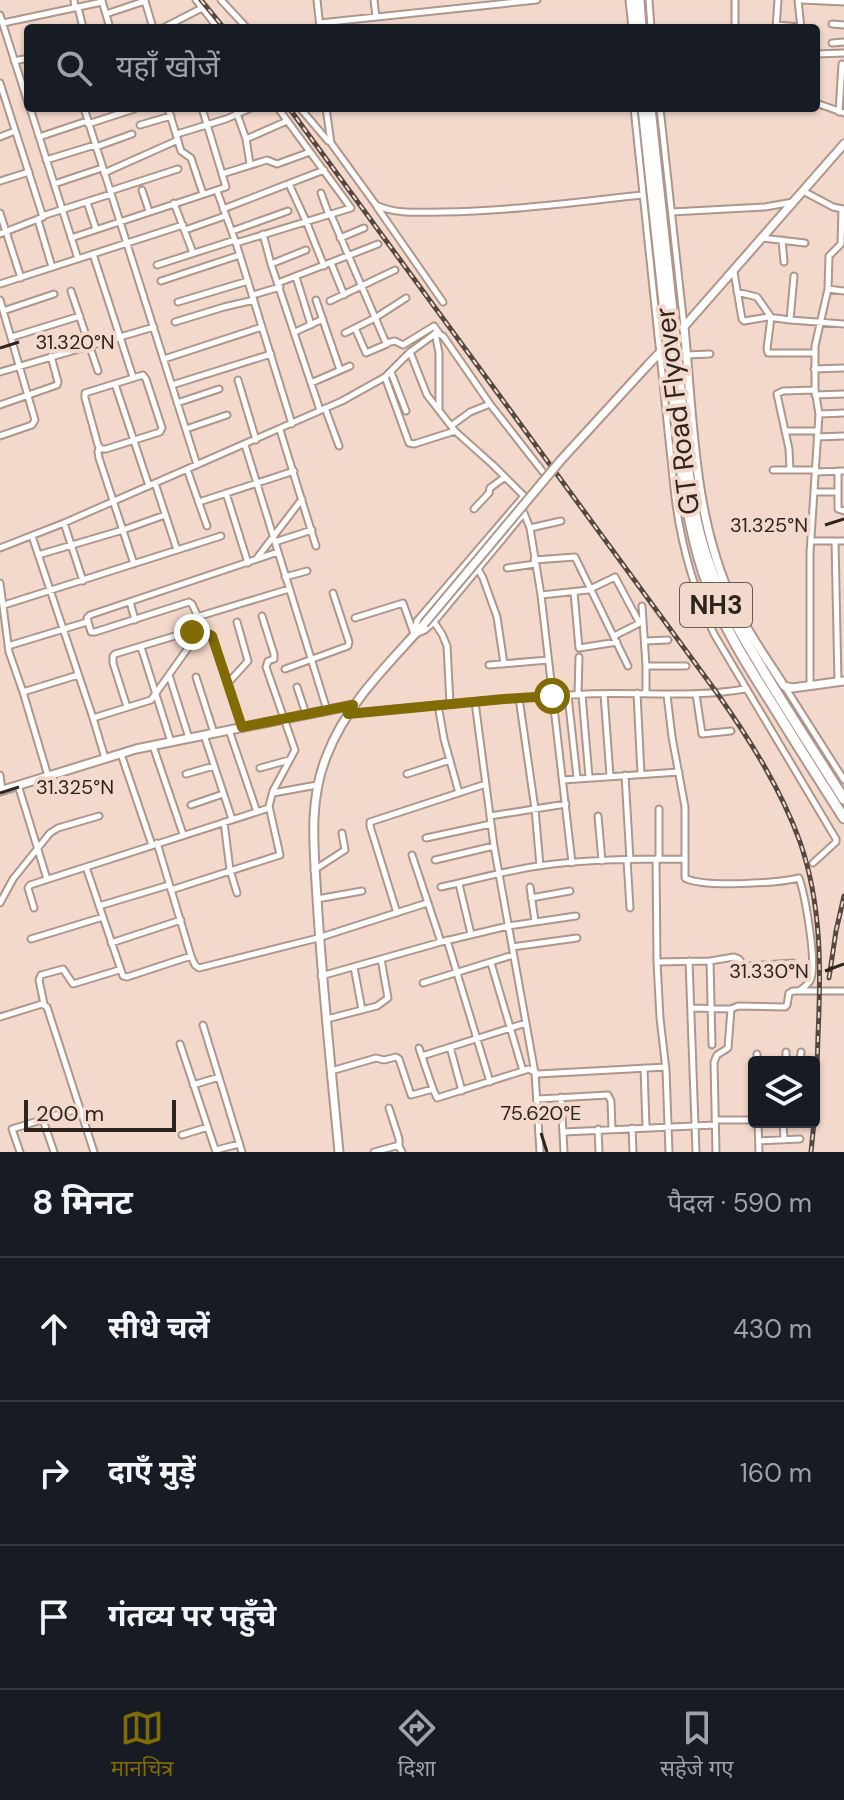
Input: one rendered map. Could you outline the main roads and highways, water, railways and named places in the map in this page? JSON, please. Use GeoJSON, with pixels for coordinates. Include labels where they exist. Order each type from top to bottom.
{"type":"FeatureCollection","features":[{"type":"Feature","properties":{"kind":"highway"},"geometry":{"type":"LineString","coordinates":[[631,0],[634,24]]}},
{"type":"Feature","properties":{"kind":"highway"},"geometry":{"type":"LineString","coordinates":[[639,0],[641,24]]}},
{"type":"Feature","properties":{"kind":"highway","name":"GT Road Flyover"},"geometry":{"type":"LineString","coordinates":[[643,112],[668,311],[678,358],[690,489],[700,536],[711,572],[742,637],[844,799]]}},
{"type":"Feature","properties":{"kind":"highway","name":"GT Road Flyover"},"geometry":{"type":"LineString","coordinates":[[650,112],[668,311]]}},
{"type":"Feature","properties":{"kind":"highway","name":"GT Road Flyover"},"geometry":{"type":"LineString","coordinates":[[678,358],[684,489],[703,573],[733,641],[844,818]]}},
{"type":"Feature","properties":{"kind":"railway"},"geometry":{"type":"LineString","coordinates":[[201,0],[221,24]]}},
{"type":"Feature","properties":{"kind":"railway"},"geometry":{"type":"LineString","coordinates":[[292,112],[717,693],[774,784],[800,842],[813,890],[820,987],[817,1056]]}},
{"type":"Feature","properties":{"kind":"railway"},"geometry":{"type":"LineString","coordinates":[[829,978],[844,896]]}},
{"type":"Feature","properties":{"kind":"railway"},"geometry":{"type":"LineString","coordinates":[[811,1152],[813,1128]]}}]}
